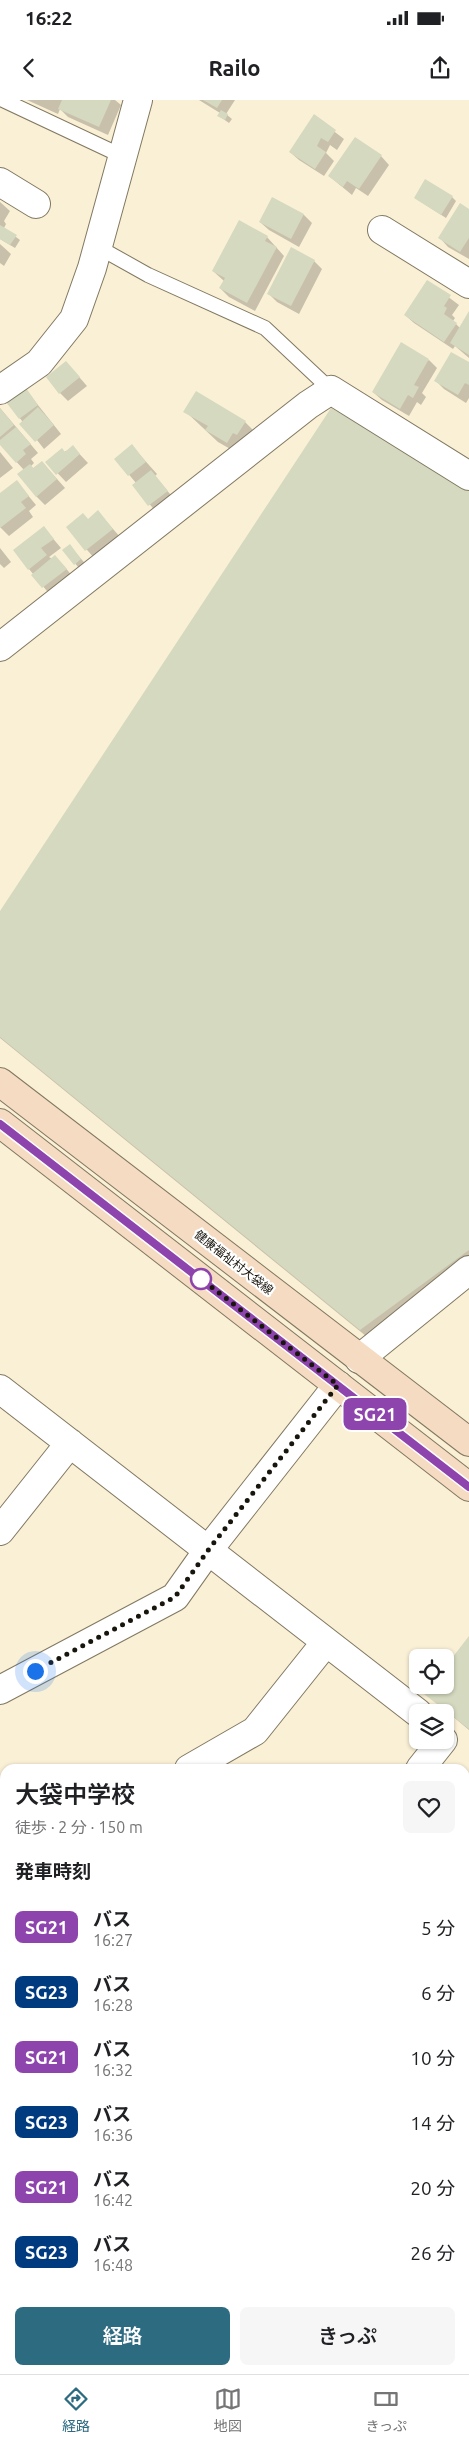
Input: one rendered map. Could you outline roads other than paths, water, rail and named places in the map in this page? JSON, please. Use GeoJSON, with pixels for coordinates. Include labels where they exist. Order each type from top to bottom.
{"type":"FeatureCollection","features":[{"type":"Feature","properties":{"kind":"street"},"geometry":{"type":"LineString","coordinates":[[0,390],[39,364],[74,319],[98,247],[138,100]]}},
{"type":"Feature","properties":{"kind":"street"},"geometry":{"type":"LineString","coordinates":[[0,182],[36,204]]}},
{"type":"Feature","properties":{"kind":"street"},"geometry":{"type":"LineString","coordinates":[[382,230],[469,284]]}},
{"type":"Feature","properties":{"kind":"street"},"geometry":{"type":"LineString","coordinates":[[0,647],[308,405],[332,390],[469,476]]}},
{"type":"Feature","properties":{"kind":"street","name":"健康福祉村大袋線"},"geometry":{"type":"LineString","coordinates":[[0,1082],[469,1442]]}},
{"type":"Feature","properties":{"kind":"street"},"geometry":{"type":"LineString","coordinates":[[0,1124],[469,1487]]}},
{"type":"Feature","properties":{"kind":"street"},"geometry":{"type":"LineString","coordinates":[[359,1359],[469,1270]]}},
{"type":"Feature","properties":{"kind":"street"},"geometry":{"type":"LineString","coordinates":[[0,1690],[175,1597],[209,1549],[338,1385]]}},
{"type":"Feature","properties":{"kind":"street"},"geometry":{"type":"LineString","coordinates":[[0,1389],[209,1549],[409,1706]]}},
{"type":"Feature","properties":{"kind":"street"},"geometry":{"type":"LineString","coordinates":[[0,1531],[70,1443]]}},
{"type":"Feature","properties":{"kind":"street"},"geometry":{"type":"LineString","coordinates":[[198,1764],[255,1731],[326,1642]]}},
{"type":"Feature","properties":{"kind":"street"},"geometry":{"type":"LineString","coordinates":[[424,1764],[436,1749]]}},
{"type":"Feature","properties":{"kind":"lane"},"geometry":{"type":"LineString","coordinates":[[3,100],[122,156]]}},
{"type":"Feature","properties":{"kind":"lane"},"geometry":{"type":"LineString","coordinates":[[98,247],[148,275],[265,328],[332,390]]}}]}
